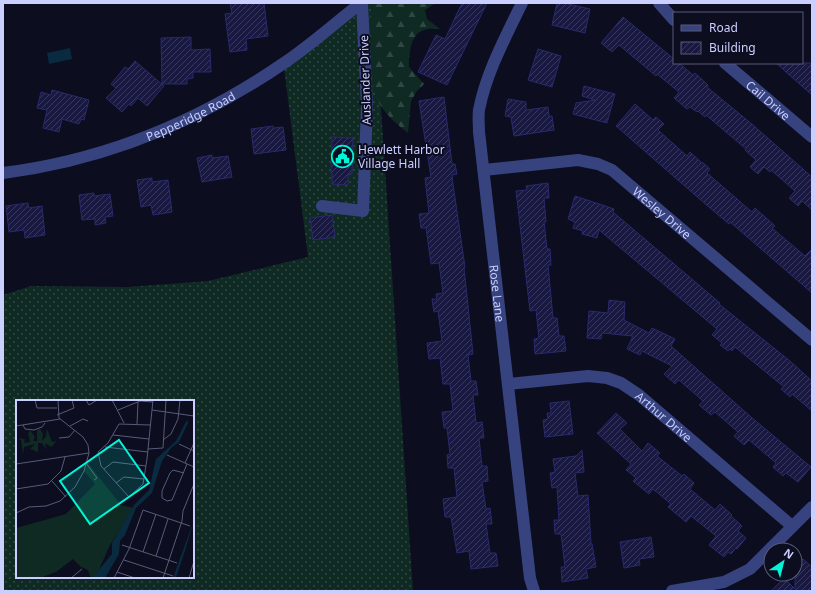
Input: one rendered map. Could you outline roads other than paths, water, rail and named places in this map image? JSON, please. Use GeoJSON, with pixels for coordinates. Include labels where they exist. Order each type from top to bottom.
{"type":"FeatureCollection","features":[{"type":"Feature","properties":{"kind":"street","name":"Rose Lane"},"geometry":{"type":"LineString","coordinates":[[522,3],[500,47],[484,93],[479,111],[479,132],[530,578],[534,591]]}},
{"type":"Feature","properties":{"kind":"street"},"geometry":{"type":"LineString","coordinates":[[659,3],[673,19]]}},
{"type":"Feature","properties":{"kind":"street","name":"Pepperidge Road"},"geometry":{"type":"LineString","coordinates":[[3,173],[50,165],[101,153],[149,137],[195,116],[246,88],[286,62],[359,5]]}},
{"type":"Feature","properties":{"kind":"street","name":"Auslander Drive"},"geometry":{"type":"LineString","coordinates":[[322,206],[364,211],[367,106],[359,5]]}},
{"type":"Feature","properties":{"kind":"street","name":"Cail Drive"},"geometry":{"type":"LineString","coordinates":[[726,64],[812,138]]}},
{"type":"Feature","properties":{"kind":"street","name":"Wesley Drive"},"geometry":{"type":"LineString","coordinates":[[484,170],[578,160],[598,164],[612,170],[812,340]]}},
{"type":"Feature","properties":{"kind":"street","name":"Arthur Drive"},"geometry":{"type":"LineString","coordinates":[[508,384],[588,376],[607,378],[621,383],[639,395],[792,526]]}},
{"type":"Feature","properties":{"kind":"street"},"geometry":{"type":"LineString","coordinates":[[672,591],[724,582],[750,569],[812,507]]}},
{"type":"Feature","properties":{"kind":"water"},"geometry":{"type":"Polygon","coordinates":[[[70,48],[72,59],[49,64],[47,53],[70,48]]]}},
{"type":"Feature","properties":{"kind":"place","name":"Hewlett Harbor Village Hall"},"geometry":{"type":"Point","coordinates":[342,156]}}]}
